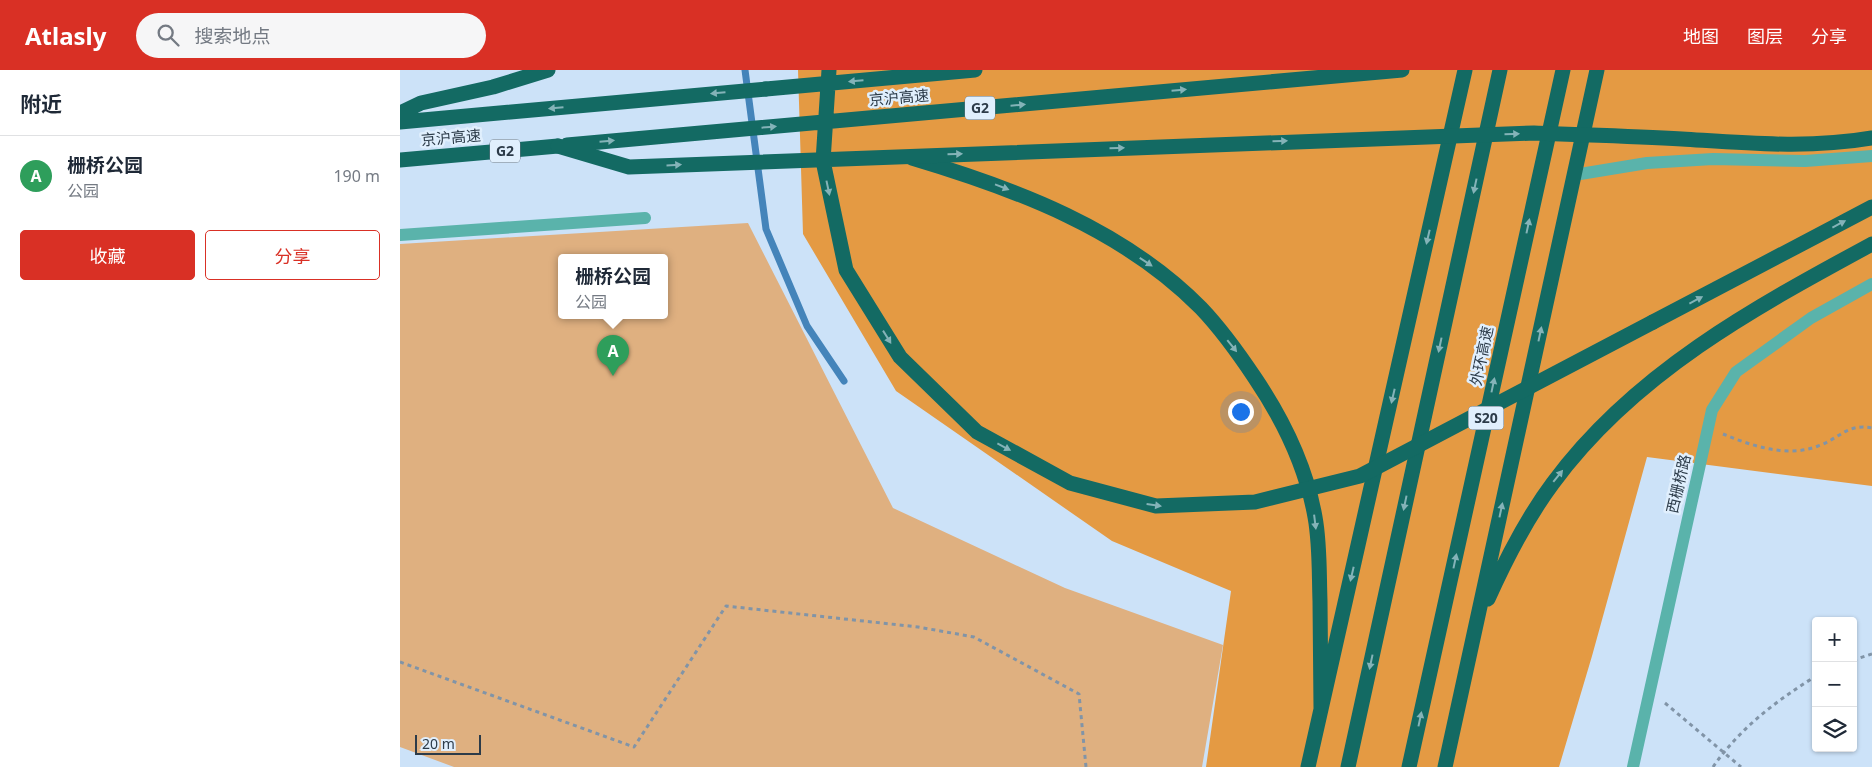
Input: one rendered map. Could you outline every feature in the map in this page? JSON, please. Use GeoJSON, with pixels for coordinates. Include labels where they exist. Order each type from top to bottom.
{"type":"FeatureCollection","features":[{"type":"Feature","properties":{"kind":"highway"},"geometry":{"type":"LineString","coordinates":[[400,113],[421,104],[493,87],[548,70]]}},
{"type":"Feature","properties":{"kind":"highway"},"geometry":{"type":"LineString","coordinates":[[830,70],[823,161],[846,270],[900,357],[977,432],[1070,482],[1156,506],[1255,502],[1360,476],[1872,206]]}},
{"type":"Feature","properties":{"kind":"highway","name":"京沪高速"},"geometry":{"type":"LineString","coordinates":[[400,122],[975,70]]}},
{"type":"Feature","properties":{"kind":"highway","name":"京沪高速"},"geometry":{"type":"LineString","coordinates":[[400,160],[1402,70]]}},
{"type":"Feature","properties":{"kind":"highway"},"geometry":{"type":"LineString","coordinates":[[1308,767],[1465,70]]}},
{"type":"Feature","properties":{"kind":"highway"},"geometry":{"type":"LineString","coordinates":[[1348,767],[1500,70]]}},
{"type":"Feature","properties":{"kind":"highway","name":"外环高速"},"geometry":{"type":"LineString","coordinates":[[1409,767],[1562,70]]}},
{"type":"Feature","properties":{"kind":"highway"},"geometry":{"type":"LineString","coordinates":[[1445,767],[1597,70]]}},
{"type":"Feature","properties":{"kind":"highway"},"geometry":{"type":"LineString","coordinates":[[558,146],[628,167],[1534,133],[1764,145],[1841,143],[1872,138]]}},
{"type":"Feature","properties":{"kind":"highway"},"geometry":{"type":"LineString","coordinates":[[906,156],[976,177],[1040,202],[1102,234],[1154,268],[1201,308],[1240,356],[1272,404],[1299,456],[1315,517],[1319,564],[1321,708]]}},
{"type":"Feature","properties":{"kind":"highway"},"geometry":{"type":"LineString","coordinates":[[1476,626],[1505,560],[1531,516],[1552,483],[1605,422],[1642,387],[1724,328],[1872,244]]}},
{"type":"Feature","properties":{"kind":"street"},"geometry":{"type":"LineString","coordinates":[[1574,175],[1666,162],[1713,159],[1805,161],[1872,156]]}},
{"type":"Feature","properties":{"kind":"street"},"geometry":{"type":"LineString","coordinates":[[400,235],[644,218]]}},
{"type":"Feature","properties":{"kind":"street","name":"西栅桥路"},"geometry":{"type":"LineString","coordinates":[[1633,767],[1712,410],[1736,372],[1811,318],[1872,284]]}},
{"type":"Feature","properties":{"kind":"path"},"geometry":{"type":"LineString","coordinates":[[1708,428],[1747,444],[1773,450],[1791,450],[1819,446],[1840,432],[1857,427],[1872,428]]}},
{"type":"Feature","properties":{"kind":"path"},"geometry":{"type":"LineString","coordinates":[[400,662],[634,747],[726,606],[918,627],[974,637],[1079,694],[1086,767]]}},
{"type":"Feature","properties":{"kind":"path"},"geometry":{"type":"LineString","coordinates":[[1857,659],[1872,654]]}},
{"type":"Feature","properties":{"kind":"path"},"geometry":{"type":"LineString","coordinates":[[1713,767],[1743,729],[1767,709],[1812,679]]}},
{"type":"Feature","properties":{"kind":"path"},"geometry":{"type":"LineString","coordinates":[[1650,690],[1741,767]]}},
{"type":"Feature","properties":{"kind":"shaded area"},"geometry":{"type":"Polygon","coordinates":[[[798,70],[1872,70],[1872,486],[1647,457],[1559,767],[1206,767],[1231,591],[1112,541],[896,391],[803,234],[798,70]]]}},
{"type":"Feature","properties":{"kind":"shaded area"},"geometry":{"type":"Polygon","coordinates":[[[748,223],[893,508],[1065,588],[1223,645],[1202,767],[454,767],[400,747],[400,244],[748,223]]]}},
{"type":"Feature","properties":{"kind":"waterway"},"geometry":{"type":"LineString","coordinates":[[745,70],[766,229],[807,326],[844,381]]}},
{"type":"Feature","properties":{"kind":"place","name":"栅桥公园"},"geometry":{"type":"Point","coordinates":[613,376]}}]}
